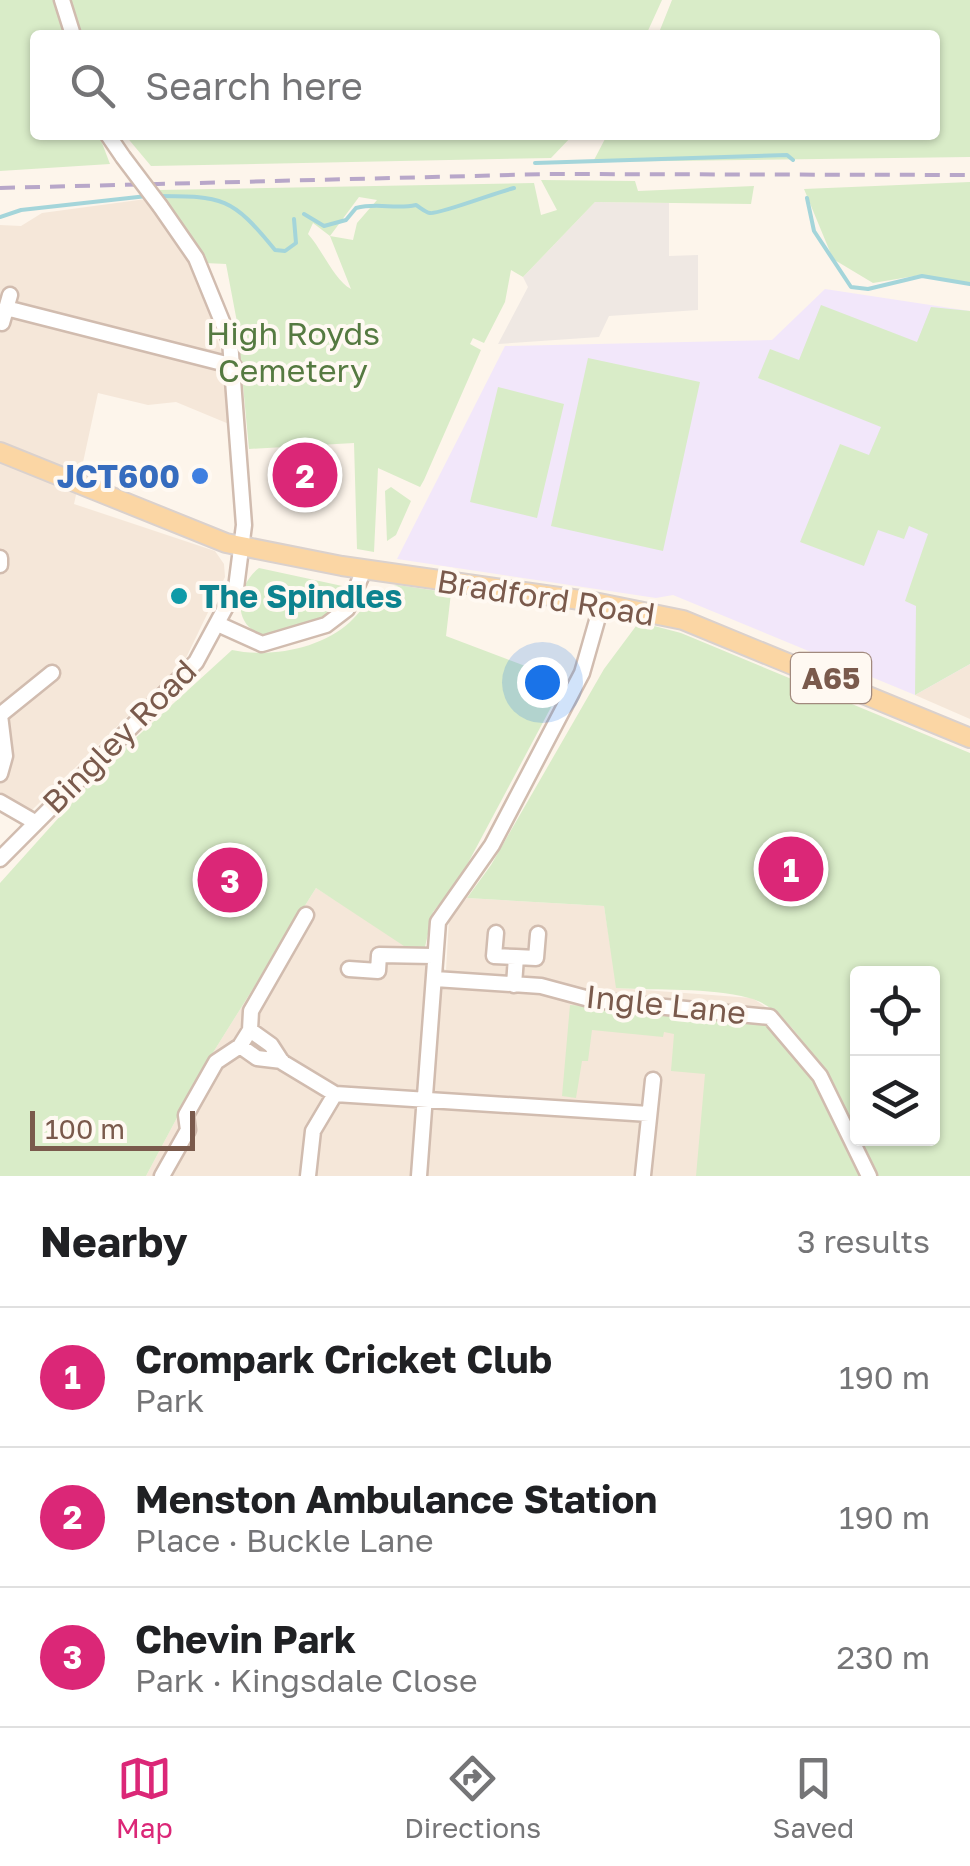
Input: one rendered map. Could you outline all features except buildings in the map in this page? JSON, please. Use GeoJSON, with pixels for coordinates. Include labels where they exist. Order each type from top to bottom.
{"type":"FeatureCollection","features":[{"type":"Feature","properties":{"kind":"main road","name":"Bradford Road"},"geometry":{"type":"LineString","coordinates":[[0,452],[244,548],[364,570],[602,603],[683,620],[970,738]]}},
{"type":"Feature","properties":{"kind":"street"},"geometry":{"type":"LineString","coordinates":[[62,0],[72,30]]}},
{"type":"Feature","properties":{"kind":"street","name":"Bingley Road"},"geometry":{"type":"LineString","coordinates":[[0,859],[187,672],[220,625],[236,588],[244,548],[234,366],[218,304],[196,258],[112,140]]}},
{"type":"Feature","properties":{"kind":"street"},"geometry":{"type":"LineString","coordinates":[[6,308],[234,366]]}},
{"type":"Feature","properties":{"kind":"street"},"geometry":{"type":"LineString","coordinates":[[220,625],[262,644],[326,625],[347,609],[364,570]]}},
{"type":"Feature","properties":{"kind":"street"},"geometry":{"type":"LineString","coordinates":[[419,1176],[438,922],[492,845],[582,673],[602,603]]}},
{"type":"Feature","properties":{"kind":"street"},"geometry":{"type":"LineString","coordinates":[[0,774],[5,756],[0,715],[52,673]]}},
{"type":"Feature","properties":{"kind":"street"},"geometry":{"type":"LineString","coordinates":[[0,802],[33,822]]}},
{"type":"Feature","properties":{"kind":"street"},"geometry":{"type":"LineString","coordinates":[[162,1176],[188,1130],[186,1115],[216,1062],[240,1046],[250,1030],[252,1011],[306,915]]}},
{"type":"Feature","properties":{"kind":"street"},"geometry":{"type":"LineString","coordinates":[[496,933],[494,956],[536,958],[538,934]]}},
{"type":"Feature","properties":{"kind":"street"},"geometry":{"type":"LineString","coordinates":[[349,969],[378,971],[379,955],[433,956]]}},
{"type":"Feature","properties":{"kind":"street"},"geometry":{"type":"LineString","coordinates":[[514,985],[516,957]]}},
{"type":"Feature","properties":{"kind":"street","name":"Ingle Lane"},"geometry":{"type":"LineString","coordinates":[[434,980],[541,986],[592,1000],[770,1017],[820,1076],[869,1176]]}},
{"type":"Feature","properties":{"kind":"street"},"geometry":{"type":"LineString","coordinates":[[250,1030],[282,1061],[335,1094],[424,1103],[650,1114]]}},
{"type":"Feature","properties":{"kind":"street"},"geometry":{"type":"LineString","coordinates":[[240,1046],[257,1058],[282,1061]]}},
{"type":"Feature","properties":{"kind":"street"},"geometry":{"type":"LineString","coordinates":[[644,1174],[653,1080]]}},
{"type":"Feature","properties":{"kind":"street"},"geometry":{"type":"LineString","coordinates":[[308,1176],[313,1131],[335,1094]]}},
{"type":"Feature","properties":{"kind":"shaded area"},"geometry":{"type":"Polygon","coordinates":[[[146,199],[189,259],[209,313],[221,351],[229,424],[176,402],[148,405],[98,393],[74,504],[215,551],[224,564],[225,577],[185,660],[31,811],[0,792],[0,225],[21,226],[42,213],[146,199]]]}},
{"type":"Feature","properties":{"kind":"shaded area"},"geometry":{"type":"Polygon","coordinates":[[[595,202],[669,203],[669,256],[698,255],[698,310],[609,316],[599,337],[498,344],[528,287],[523,277],[595,202]]]}},
{"type":"Feature","properties":{"kind":"shaded area"},"geometry":{"type":"Polygon","coordinates":[[[825,289],[970,311],[970,664],[915,695],[673,595],[656,598],[397,559],[505,346],[772,340],[825,289]]]}},
{"type":"Feature","properties":{"kind":"shaded area"},"geometry":{"type":"Polygon","coordinates":[[[970,664],[970,719],[915,695],[970,664]]]}},
{"type":"Feature","properties":{"kind":"shaded area"},"geometry":{"type":"Polygon","coordinates":[[[316,888],[446,970],[449,919],[467,898],[604,906],[617,988],[752,998],[781,1017],[818,1065],[850,1124],[850,1146],[862,1146],[878,1176],[146,1176],[204,1067],[316,888]]]}},
{"type":"Feature","properties":{"kind":"green space"},"geometry":{"type":"Polygon","coordinates":[[[0,0],[53,0],[64,30],[30,30],[30,140],[101,140],[110,164],[0,171],[0,0]]]}},
{"type":"Feature","properties":{"kind":"green space"},"geometry":{"type":"Polygon","coordinates":[[[69,0],[662,0],[648,30],[78,30],[69,0]]]}},
{"type":"Feature","properties":{"kind":"green space"},"geometry":{"type":"Polygon","coordinates":[[[672,0],[970,0],[970,157],[593,162],[604,140],[940,140],[940,30],[660,30],[672,0]]]}},
{"type":"Feature","properties":{"kind":"green space"},"geometry":{"type":"Polygon","coordinates":[[[129,140],[568,140],[551,158],[151,166],[129,140]]]}},
{"type":"Feature","properties":{"kind":"green space","name":"High Royds Cemetery"},"geometry":{"type":"Polygon","coordinates":[[[541,180],[635,181],[638,191],[754,186],[751,204],[595,202],[523,277],[511,270],[505,302],[484,343],[473,338],[470,344],[481,350],[420,487],[378,468],[374,552],[357,549],[354,443],[249,449],[237,322],[226,264],[205,263],[157,190],[534,183],[541,215],[557,210],[541,180]],[[359,197],[330,236],[353,240],[357,223],[377,200],[359,197]],[[313,223],[308,234],[339,279],[351,289],[330,236],[313,223]]]}},
{"type":"Feature","properties":{"kind":"green space"},"geometry":{"type":"Polygon","coordinates":[[[970,182],[970,284],[921,275],[873,283],[833,259],[804,189],[970,182]]]}},
{"type":"Feature","properties":{"kind":"green space"},"geometry":{"type":"Polygon","coordinates":[[[821,305],[917,342],[931,307],[970,311],[970,664],[915,695],[916,606],[905,601],[928,534],[909,526],[904,539],[878,530],[864,566],[800,542],[840,444],[869,455],[881,427],[758,378],[770,349],[799,360],[821,305]]]}},
{"type":"Feature","properties":{"kind":"green space"},"geometry":{"type":"Polygon","coordinates":[[[588,358],[700,382],[663,551],[551,526],[588,358]]]}},
{"type":"Feature","properties":{"kind":"green space"},"geometry":{"type":"Polygon","coordinates":[[[498,387],[564,404],[537,518],[470,502],[498,387]]]}},
{"type":"Feature","properties":{"kind":"green space"},"geometry":{"type":"Polygon","coordinates":[[[391,487],[411,501],[396,535],[387,541],[385,491],[391,487]]]}},
{"type":"Feature","properties":{"kind":"green space"},"geometry":{"type":"Polygon","coordinates":[[[259,568],[347,587],[326,616],[267,635],[247,625],[240,606],[245,585],[259,568]]]}},
{"type":"Feature","properties":{"kind":"green space"},"geometry":{"type":"Polygon","coordinates":[[[398,585],[451,593],[446,636],[565,681],[460,878],[433,912],[425,947],[407,948],[316,888],[204,1067],[146,1176],[0,1176],[0,883],[107,764],[232,650],[278,652],[310,645],[350,622],[376,594],[398,585]]]}},
{"type":"Feature","properties":{"kind":"green space"},"geometry":{"type":"Polygon","coordinates":[[[639,622],[681,633],[970,753],[970,1176],[878,1176],[862,1146],[940,1146],[940,966],[850,966],[850,1124],[799,1036],[767,1005],[717,992],[616,988],[604,906],[467,898],[491,865],[604,669],[639,622]]]}},
{"type":"Feature","properties":{"kind":"green space"},"geometry":{"type":"Polygon","coordinates":[[[570,1005],[750,1016],[771,1027],[789,1043],[819,1085],[862,1176],[696,1176],[705,1074],[671,1071],[674,1034],[664,1032],[663,1037],[592,1030],[588,1061],[582,1061],[576,1098],[562,1096],[570,1005]]]}},
{"type":"Feature","properties":{"kind":"waterway"},"geometry":{"type":"LineString","coordinates":[[535,163],[787,155],[793,160]]}},
{"type":"Feature","properties":{"kind":"waterway"},"geometry":{"type":"LineString","coordinates":[[304,214],[324,226],[346,220],[356,208],[364,206],[416,205],[435,213],[514,188]]}},
{"type":"Feature","properties":{"kind":"waterway"},"geometry":{"type":"LineString","coordinates":[[0,217],[21,210],[147,196]]}},
{"type":"Feature","properties":{"kind":"waterway"},"geometry":{"type":"LineString","coordinates":[[156,196],[197,197],[224,203],[248,219],[275,250],[285,251],[296,243],[294,219]]}},
{"type":"Feature","properties":{"kind":"waterway"},"geometry":{"type":"LineString","coordinates":[[807,198],[814,231],[851,287],[868,289],[922,276],[970,284]]}},
{"type":"Feature","properties":{"kind":"railway"},"geometry":{"type":"LineString","coordinates":[[0,188],[549,174],[970,175]]}},
{"type":"Feature","properties":{"kind":"place","name":"Menston Ambulance Station"},"geometry":{"type":"Point","coordinates":[305,475]}},
{"type":"Feature","properties":{"kind":"place","name":"JCT600"},"geometry":{"type":"Point","coordinates":[200,476]}},
{"type":"Feature","properties":{"kind":"place","name":"The Spindles"},"geometry":{"type":"Point","coordinates":[179,596]}},
{"type":"Feature","properties":{"kind":"place","name":"Crompark Cricket Club"},"geometry":{"type":"Point","coordinates":[791,869]}},
{"type":"Feature","properties":{"kind":"place","name":"Chevin Park"},"geometry":{"type":"Point","coordinates":[230,880]}}]}
